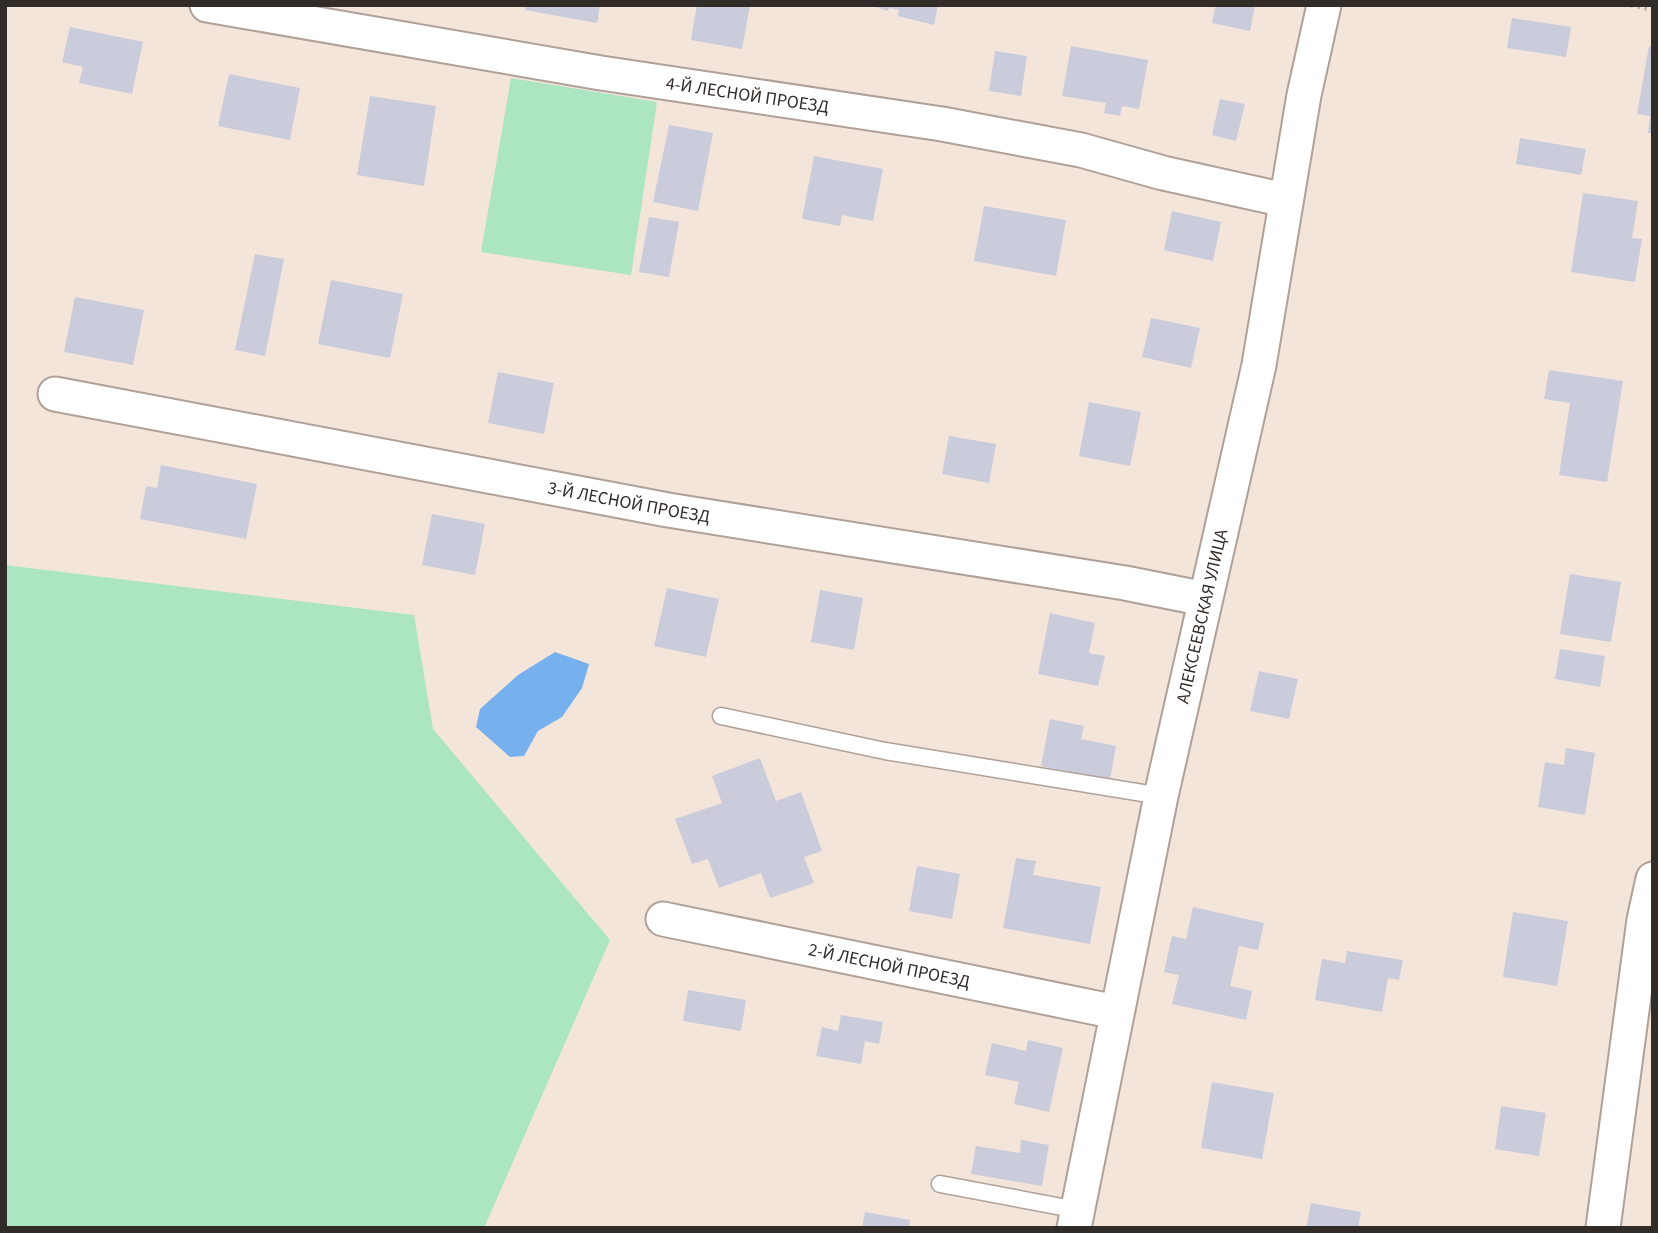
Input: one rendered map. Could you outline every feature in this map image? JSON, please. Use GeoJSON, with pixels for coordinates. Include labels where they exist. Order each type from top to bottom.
{"type":"FeatureCollection","features":[{"type":"Feature","properties":{"kind":"street","name":"4-Й ЛЕСНОЙ ПРОЕЗД"},"geometry":{"type":"LineString","coordinates":[[207,5],[601,73],[942,124],[1081,150],[1163,173],[1285,200]]}},
{"type":"Feature","properties":{"kind":"street","name":"АЛЕКСЕЕВСКАЯ УЛИЦА"},"geometry":{"type":"LineString","coordinates":[[1076,1219],[1161,796],[1259,365],[1285,200],[1324,5]]}},
{"type":"Feature","properties":{"kind":"street","name":"3-Й ЛЕСНОЙ ПРОЕЗД"},"geometry":{"type":"LineString","coordinates":[[55,394],[667,510],[1112,581],[1205,599]]}},
{"type":"Feature","properties":{"kind":"street"},"geometry":{"type":"LineString","coordinates":[[1603,1228],[1644,919],[1653,879]]}},
{"type":"Feature","properties":{"kind":"street","name":"2-Й ЛЕСНОЙ ПРОЕЗД"},"geometry":{"type":"LineString","coordinates":[[663,919],[1116,1012]]}},
{"type":"Feature","properties":{"kind":"lane"},"geometry":{"type":"LineString","coordinates":[[721,716],[885,751],[1161,796]]}},
{"type":"Feature","properties":{"kind":"lane"},"geometry":{"type":"LineString","coordinates":[[940,1184],[1076,1219]]}},
{"type":"Feature","properties":{"kind":"path"},"geometry":{"type":"LineString","coordinates":[[1631,5],[1653,10]]}},
{"type":"Feature","properties":{"kind":"green space"},"geometry":{"type":"Polygon","coordinates":[[[511,78],[657,102],[631,275],[481,252],[511,78]]]}},
{"type":"Feature","properties":{"kind":"green space"},"geometry":{"type":"Polygon","coordinates":[[[5,565],[414,615],[433,729],[610,940],[484,1228],[5,1228],[5,565]]]}},
{"type":"Feature","properties":{"kind":"water"},"geometry":{"type":"Polygon","coordinates":[[[555,652],[589,664],[582,688],[562,717],[538,731],[524,756],[510,757],[476,727],[480,709],[518,675],[555,652]]]}},
{"type":"Feature","properties":{"kind":"building"},"geometry":{"type":"Polygon","coordinates":[[[526,5],[600,5],[597,23],[525,10],[526,5]]]}},
{"type":"Feature","properties":{"kind":"building"},"geometry":{"type":"Polygon","coordinates":[[[697,5],[750,5],[742,49],[691,40],[697,5]]]}},
{"type":"Feature","properties":{"kind":"building"},"geometry":{"type":"Polygon","coordinates":[[[870,5],[938,5],[934,25],[898,16],[899,10],[889,8],[888,11],[870,5]]]}},
{"type":"Feature","properties":{"kind":"building"},"geometry":{"type":"Polygon","coordinates":[[[1216,5],[1255,5],[1250,31],[1212,23],[1216,5]]]}},
{"type":"Feature","properties":{"kind":"building"},"geometry":{"type":"Polygon","coordinates":[[[1512,18],[1571,27],[1566,57],[1507,48],[1512,18]]]}},
{"type":"Feature","properties":{"kind":"building"},"geometry":{"type":"Polygon","coordinates":[[[70,27],[143,42],[132,94],[79,83],[83,67],[62,62],[70,27]]]}},
{"type":"Feature","properties":{"kind":"building"},"geometry":{"type":"Polygon","coordinates":[[[1071,46],[1148,60],[1139,109],[1122,106],[1120,116],[1104,113],[1106,103],[1062,96],[1071,46]]]}},
{"type":"Feature","properties":{"kind":"building"},"geometry":{"type":"Polygon","coordinates":[[[1649,46],[1653,47],[1653,133],[1648,133],[1650,116],[1637,114],[1649,46]]]}},
{"type":"Feature","properties":{"kind":"building"},"geometry":{"type":"Polygon","coordinates":[[[995,51],[1027,56],[1021,96],[989,91],[995,51]]]}},
{"type":"Feature","properties":{"kind":"building"},"geometry":{"type":"Polygon","coordinates":[[[229,74],[300,88],[290,140],[218,126],[229,74]]]}},
{"type":"Feature","properties":{"kind":"building"},"geometry":{"type":"Polygon","coordinates":[[[370,96],[436,106],[424,186],[357,175],[370,96]]]}},
{"type":"Feature","properties":{"kind":"building"},"geometry":{"type":"Polygon","coordinates":[[[1220,99],[1245,104],[1236,141],[1212,135],[1220,99]]]}},
{"type":"Feature","properties":{"kind":"building"},"geometry":{"type":"Polygon","coordinates":[[[669,125],[713,133],[698,211],[653,202],[669,125]]]}},
{"type":"Feature","properties":{"kind":"building"},"geometry":{"type":"Polygon","coordinates":[[[1520,138],[1586,149],[1581,175],[1516,164],[1520,138]]]}},
{"type":"Feature","properties":{"kind":"building"},"geometry":{"type":"Polygon","coordinates":[[[814,156],[883,169],[873,221],[842,215],[840,226],[802,219],[814,156]]]}},
{"type":"Feature","properties":{"kind":"building"},"geometry":{"type":"Polygon","coordinates":[[[1583,193],[1638,201],[1632,238],[1642,239],[1635,282],[1571,272],[1583,193]]]}},
{"type":"Feature","properties":{"kind":"building"},"geometry":{"type":"Polygon","coordinates":[[[984,206],[1066,220],[1056,276],[974,261],[984,206]]]}},
{"type":"Feature","properties":{"kind":"building"},"geometry":{"type":"Polygon","coordinates":[[[1172,211],[1221,222],[1213,261],[1164,250],[1172,211]]]}},
{"type":"Feature","properties":{"kind":"building"},"geometry":{"type":"Polygon","coordinates":[[[649,217],[679,222],[669,277],[639,272],[649,217]]]}},
{"type":"Feature","properties":{"kind":"building"},"geometry":{"type":"Polygon","coordinates":[[[255,254],[284,259],[265,356],[235,350],[255,254]]]}},
{"type":"Feature","properties":{"kind":"building"},"geometry":{"type":"Polygon","coordinates":[[[331,280],[403,294],[390,358],[318,344],[331,280]]]}},
{"type":"Feature","properties":{"kind":"building"},"geometry":{"type":"Polygon","coordinates":[[[75,297],[144,310],[133,365],[64,352],[75,297]]]}},
{"type":"Feature","properties":{"kind":"building"},"geometry":{"type":"Polygon","coordinates":[[[1151,318],[1200,328],[1191,368],[1142,357],[1151,318]]]}},
{"type":"Feature","properties":{"kind":"building"},"geometry":{"type":"Polygon","coordinates":[[[1549,370],[1623,381],[1607,482],[1559,475],[1570,403],[1544,399],[1549,370]]]}},
{"type":"Feature","properties":{"kind":"building"},"geometry":{"type":"Polygon","coordinates":[[[498,372],[554,383],[544,434],[488,423],[498,372]]]}},
{"type":"Feature","properties":{"kind":"building"},"geometry":{"type":"Polygon","coordinates":[[[1089,402],[1141,412],[1130,466],[1079,456],[1089,402]]]}},
{"type":"Feature","properties":{"kind":"building"},"geometry":{"type":"Polygon","coordinates":[[[949,436],[996,444],[989,483],[942,474],[949,436]]]}},
{"type":"Feature","properties":{"kind":"building"},"geometry":{"type":"Polygon","coordinates":[[[161,465],[257,484],[246,539],[140,519],[146,486],[157,488],[161,465]]]}},
{"type":"Feature","properties":{"kind":"building"},"geometry":{"type":"Polygon","coordinates":[[[432,514],[485,524],[475,575],[422,565],[432,514]]]}},
{"type":"Feature","properties":{"kind":"building"},"geometry":{"type":"Polygon","coordinates":[[[1570,574],[1621,582],[1611,642],[1560,634],[1570,574]]]}},
{"type":"Feature","properties":{"kind":"building"},"geometry":{"type":"Polygon","coordinates":[[[667,588],[719,599],[706,657],[654,646],[667,588]]]}},
{"type":"Feature","properties":{"kind":"building"},"geometry":{"type":"Polygon","coordinates":[[[820,590],[863,598],[854,650],[811,642],[820,590]]]}},
{"type":"Feature","properties":{"kind":"building"},"geometry":{"type":"Polygon","coordinates":[[[1050,613],[1095,623],[1089,653],[1105,656],[1098,686],[1038,674],[1050,613]]]}},
{"type":"Feature","properties":{"kind":"building"},"geometry":{"type":"Polygon","coordinates":[[[1560,649],[1605,656],[1600,687],[1555,679],[1560,649]]]}},
{"type":"Feature","properties":{"kind":"building"},"geometry":{"type":"Polygon","coordinates":[[[1259,671],[1298,679],[1289,719],[1250,711],[1259,671]]]}},
{"type":"Feature","properties":{"kind":"building"},"geometry":{"type":"Polygon","coordinates":[[[1050,719],[1084,726],[1081,739],[1116,746],[1110,780],[1041,766],[1050,719]]]}},
{"type":"Feature","properties":{"kind":"building"},"geometry":{"type":"Polygon","coordinates":[[[1566,748],[1595,753],[1585,815],[1538,807],[1545,762],[1564,765],[1566,748]]]}},
{"type":"Feature","properties":{"kind":"building"},"geometry":{"type":"Polygon","coordinates":[[[760,758],[776,801],[801,792],[822,851],[804,857],[814,883],[770,898],[761,873],[719,888],[708,859],[692,864],[675,819],[722,803],[712,776],[760,758]]]}},
{"type":"Feature","properties":{"kind":"building"},"geometry":{"type":"Polygon","coordinates":[[[1016,858],[1036,861],[1033,875],[1101,887],[1090,944],[1003,928],[1016,858]]]}},
{"type":"Feature","properties":{"kind":"building"},"geometry":{"type":"Polygon","coordinates":[[[917,866],[960,874],[952,919],[909,911],[917,866]]]}},
{"type":"Feature","properties":{"kind":"building"},"geometry":{"type":"Polygon","coordinates":[[[1193,907],[1264,923],[1258,950],[1239,946],[1230,986],[1252,991],[1246,1020],[1172,1004],[1179,975],[1164,972],[1172,936],[1186,939],[1193,907]]]}},
{"type":"Feature","properties":{"kind":"building"},"geometry":{"type":"Polygon","coordinates":[[[1513,912],[1568,921],[1557,986],[1503,977],[1513,912]]]}},
{"type":"Feature","properties":{"kind":"building"},"geometry":{"type":"Polygon","coordinates":[[[1347,951],[1403,960],[1399,980],[1388,978],[1382,1012],[1315,1000],[1322,959],[1345,963],[1347,951]]]}},
{"type":"Feature","properties":{"kind":"building"},"geometry":{"type":"Polygon","coordinates":[[[688,990],[746,1000],[741,1031],[683,1021],[688,990]]]}},
{"type":"Feature","properties":{"kind":"building"},"geometry":{"type":"Polygon","coordinates":[[[841,1015],[883,1022],[879,1044],[865,1041],[861,1064],[816,1056],[822,1027],[838,1031],[841,1015]]]}},
{"type":"Feature","properties":{"kind":"building"},"geometry":{"type":"Polygon","coordinates":[[[1028,1040],[1063,1048],[1049,1112],[1014,1104],[1019,1082],[985,1075],[992,1043],[1026,1051],[1028,1040]]]}},
{"type":"Feature","properties":{"kind":"building"},"geometry":{"type":"Polygon","coordinates":[[[1212,1082],[1274,1093],[1262,1159],[1201,1148],[1212,1082]]]}},
{"type":"Feature","properties":{"kind":"building"},"geometry":{"type":"Polygon","coordinates":[[[1501,1106],[1546,1113],[1539,1156],[1495,1149],[1501,1106]]]}},
{"type":"Feature","properties":{"kind":"building"},"geometry":{"type":"Polygon","coordinates":[[[1021,1140],[1049,1145],[1042,1186],[971,1174],[976,1146],[1020,1153],[1021,1140]]]}},
{"type":"Feature","properties":{"kind":"building"},"geometry":{"type":"Polygon","coordinates":[[[1311,1203],[1361,1212],[1358,1228],[1306,1228],[1311,1203]]]}},
{"type":"Feature","properties":{"kind":"building"},"geometry":{"type":"Polygon","coordinates":[[[865,1212],[910,1220],[909,1228],[862,1228],[865,1212]]]}}]}
